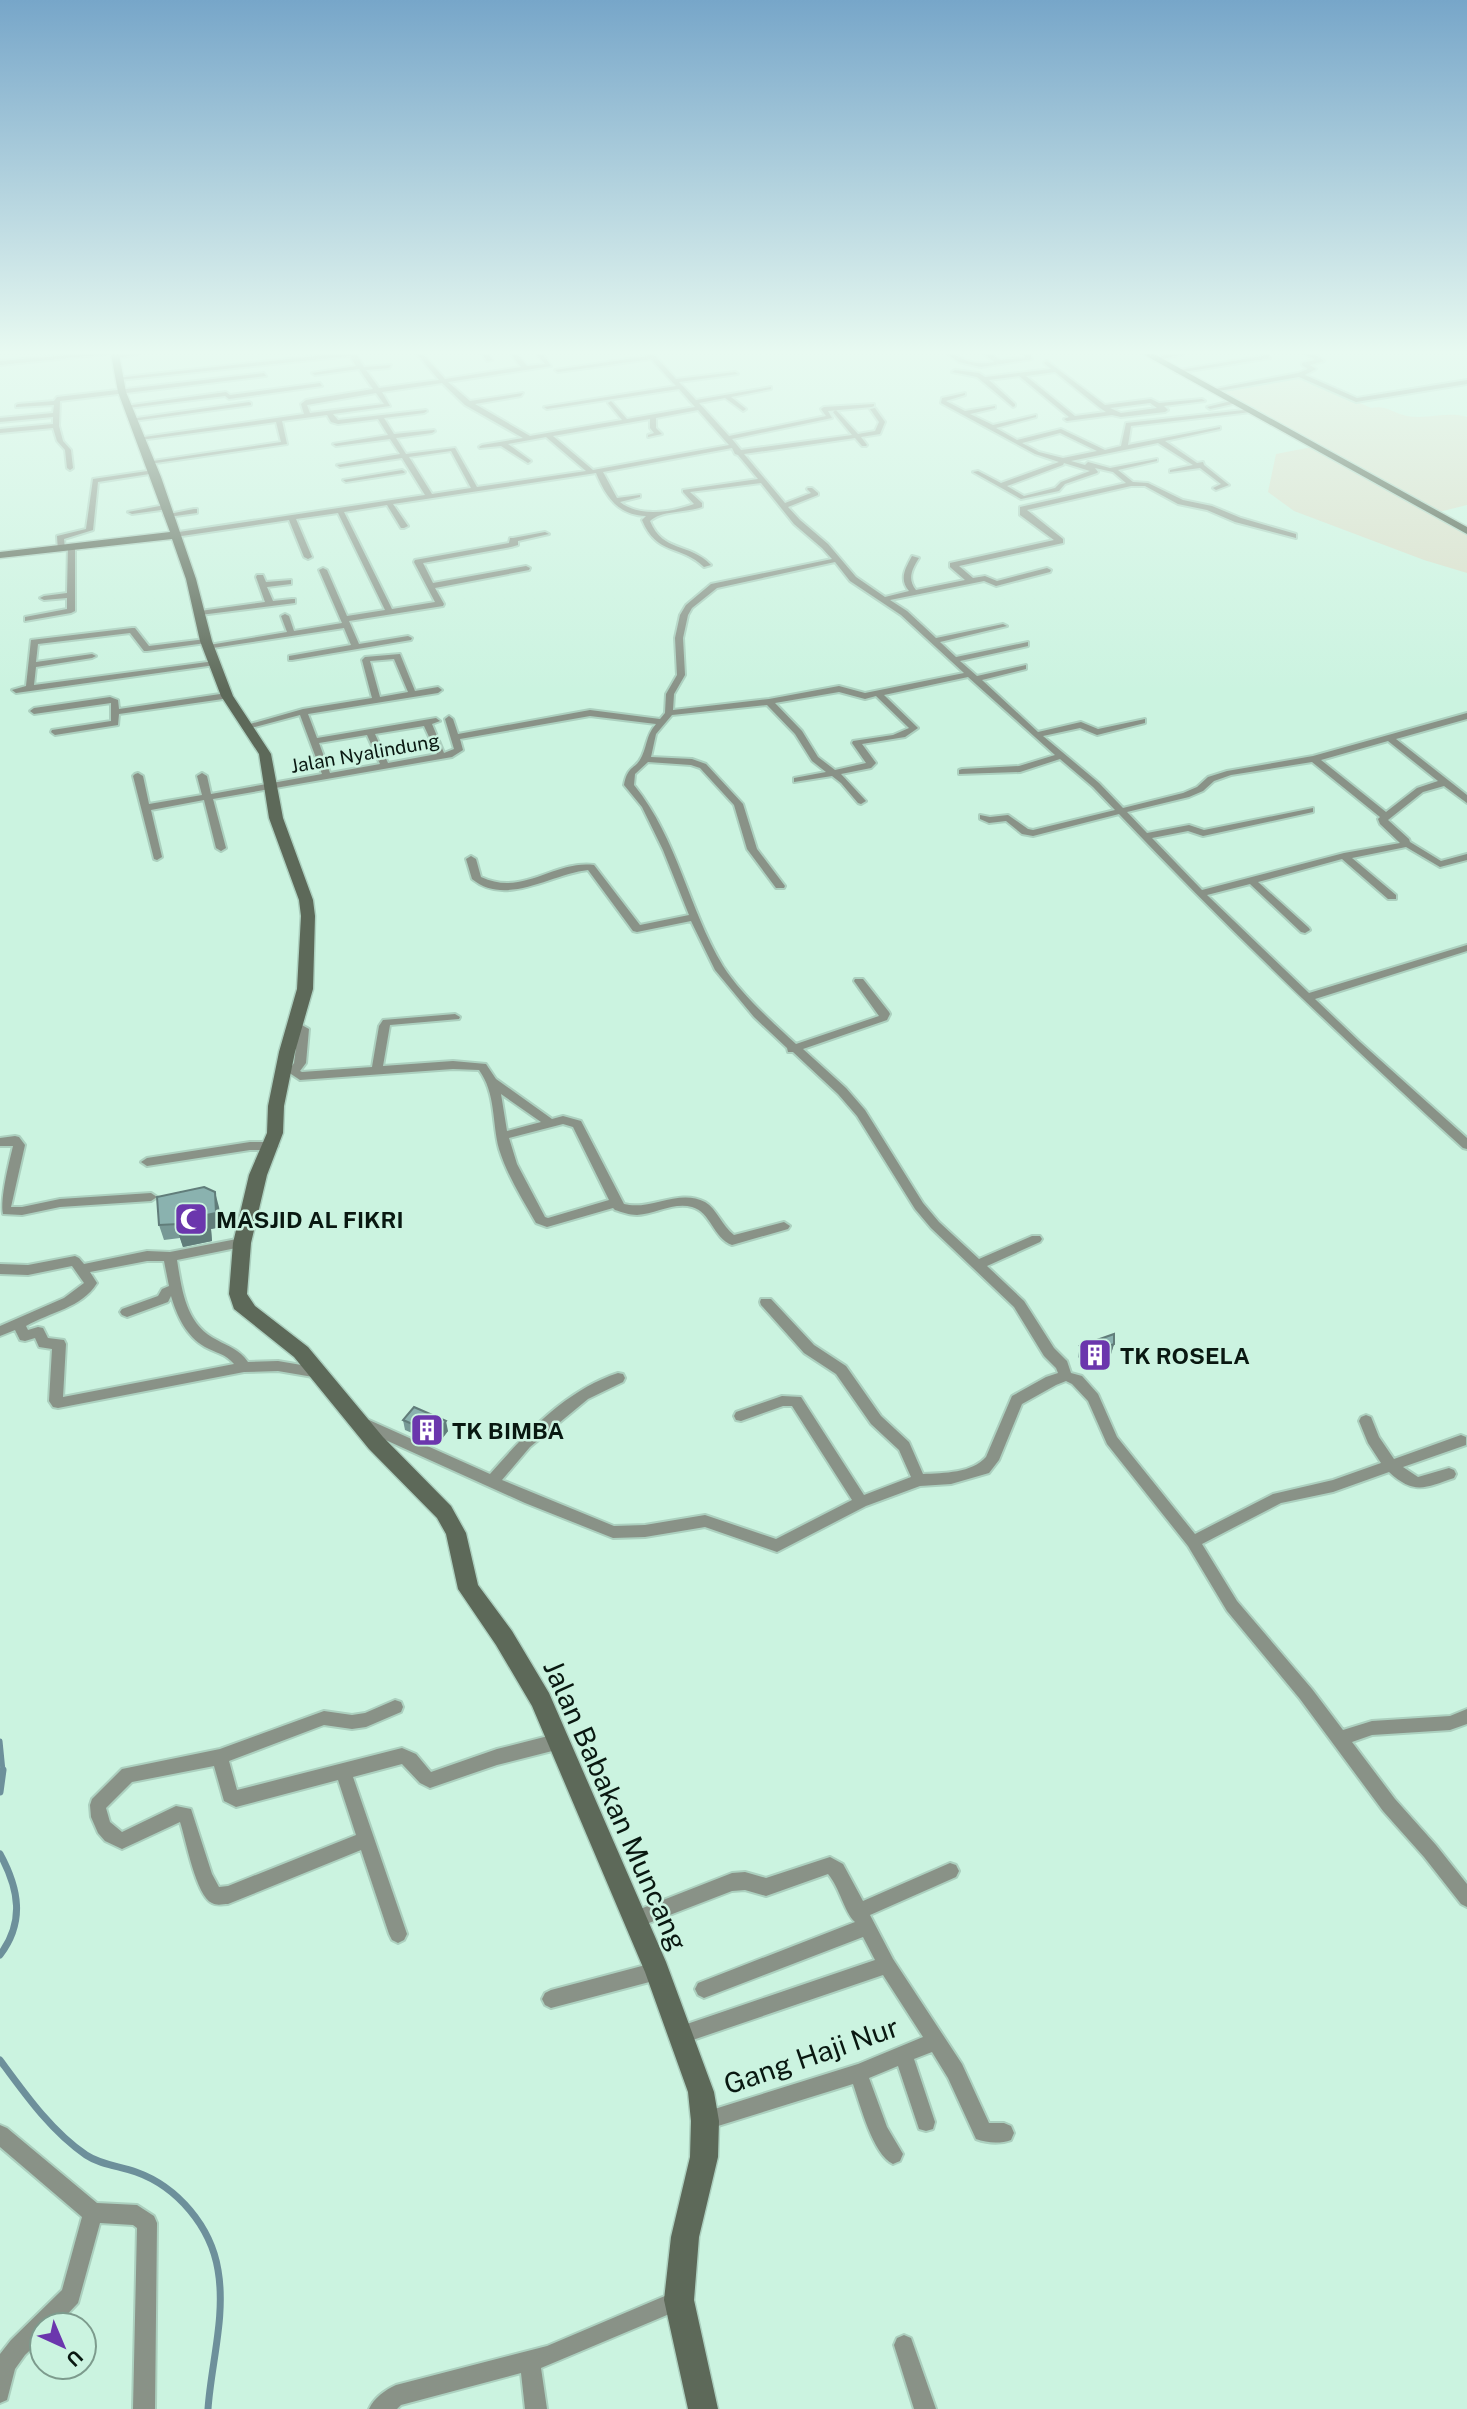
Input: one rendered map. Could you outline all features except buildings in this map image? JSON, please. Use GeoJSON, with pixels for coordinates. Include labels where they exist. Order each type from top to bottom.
{"type":"FeatureCollection","features":[{"type":"Feature","properties":{"kind":"main road"},"geometry":{"type":"LineString","coordinates":[[1352,466],[1467,531]]}},
{"type":"Feature","properties":{"kind":"street","name":"Jalan Babakan Muncang"},"geometry":{"type":"LineString","coordinates":[[151,466],[200,613],[207,644],[227,696],[265,754],[269,788],[306,900],[308,916],[306,989],[276,1106],[272,1146],[258,1175],[242,1242],[238,1294],[241,1304],[260,1322],[301,1352],[356,1420],[444,1512],[456,1533],[469,1589],[518,1660],[560,1741],[636,1919],[701,2092],[705,2121],[704,2157],[685,2237],[679,2300],[703,2409]]}},
{"type":"Feature","properties":{"kind":"street"},"geometry":{"type":"LineString","coordinates":[[373,466],[377,476]]}},
{"type":"Feature","properties":{"kind":"street"},"geometry":{"type":"LineString","coordinates":[[412,466],[430,496]]}},
{"type":"Feature","properties":{"kind":"street"},"geometry":{"type":"LineString","coordinates":[[463,466],[475,490]]}},
{"type":"Feature","properties":{"kind":"street"},"geometry":{"type":"LineString","coordinates":[[589,466],[595,471],[613,501],[624,509],[651,516]]}},
{"type":"Feature","properties":{"kind":"street"},"geometry":{"type":"LineString","coordinates":[[0,555],[175,535],[620,466]]}},
{"type":"Feature","properties":{"kind":"street"},"geometry":{"type":"LineString","coordinates":[[749,466],[857,583],[899,608],[1036,735],[1096,785],[1199,894],[1356,1045],[1467,1145]]}},
{"type":"Feature","properties":{"kind":"street"},"geometry":{"type":"LineString","coordinates":[[999,486],[1026,479],[1050,466]]}},
{"type":"Feature","properties":{"kind":"street"},"geometry":{"type":"LineString","coordinates":[[976,472],[1026,498],[1057,490],[1063,483],[1095,472],[1092,468],[1084,466]]}},
{"type":"Feature","properties":{"kind":"street"},"geometry":{"type":"LineString","coordinates":[[1094,466],[1112,469],[1124,466]]}},
{"type":"Feature","properties":{"kind":"street"},"geometry":{"type":"LineString","coordinates":[[1172,471],[1199,466]]}},
{"type":"Feature","properties":{"kind":"street"},"geometry":{"type":"LineString","coordinates":[[1202,466],[1226,485],[1216,488]]}},
{"type":"Feature","properties":{"kind":"street"},"geometry":{"type":"LineString","coordinates":[[1112,469],[1131,484]]}},
{"type":"Feature","properties":{"kind":"street"},"geometry":{"type":"LineString","coordinates":[[28,618],[70,613],[71,595],[66,548],[60,538],[89,530],[95,480],[154,472]]}},
{"type":"Feature","properties":{"kind":"street"},"geometry":{"type":"LineString","coordinates":[[346,481],[402,472]]}},
{"type":"Feature","properties":{"kind":"street"},"geometry":{"type":"LineString","coordinates":[[542,479],[550,489]]}},
{"type":"Feature","properties":{"kind":"street"},"geometry":{"type":"LineString","coordinates":[[707,565],[688,550],[659,543],[652,536],[646,520],[651,516],[699,505],[685,491],[761,481]]}},
{"type":"Feature","properties":{"kind":"street"},"geometry":{"type":"LineString","coordinates":[[970,580],[953,565],[1060,541],[1023,513],[1023,509],[1131,484],[1144,483],[1181,502],[1209,508],[1238,520],[1293,536]]}},
{"type":"Feature","properties":{"kind":"street"},"geometry":{"type":"LineString","coordinates":[[783,506],[816,494],[810,489]]}},
{"type":"Feature","properties":{"kind":"street"},"geometry":{"type":"LineString","coordinates":[[613,501],[638,496]]}},
{"type":"Feature","properties":{"kind":"street"},"geometry":{"type":"LineString","coordinates":[[389,503],[404,526]]}},
{"type":"Feature","properties":{"kind":"street"},"geometry":{"type":"LineString","coordinates":[[341,510],[390,612]]}},
{"type":"Feature","properties":{"kind":"street"},"geometry":{"type":"LineString","coordinates":[[132,512],[194,511]]}},
{"type":"Feature","properties":{"kind":"street"},"geometry":{"type":"LineString","coordinates":[[247,512],[251,524]]}},
{"type":"Feature","properties":{"kind":"street"},"geometry":{"type":"LineString","coordinates":[[292,518],[308,557]]}},
{"type":"Feature","properties":{"kind":"street"},"geometry":{"type":"LineString","coordinates":[[30,688],[32,643],[59,637],[132,630],[147,649],[207,644],[291,633],[442,603],[418,562],[511,545],[518,537],[545,534]]}},
{"type":"Feature","properties":{"kind":"street"},"geometry":{"type":"LineString","coordinates":[[913,591],[905,580],[915,558]]}},
{"type":"Feature","properties":{"kind":"street"},"geometry":{"type":"LineString","coordinates":[[836,560],[719,585],[708,589],[695,600],[684,615],[680,629],[681,675],[670,694],[665,717],[649,739],[646,759],[631,773],[629,785],[646,806],[668,850],[694,917],[719,968],[758,1015],[792,1049],[842,1091],[861,1113],[919,1206],[935,1225],[1019,1304],[1049,1352],[1062,1365],[1066,1376]]}},
{"type":"Feature","properties":{"kind":"street"},"geometry":{"type":"LineString","coordinates":[[432,586],[526,568]]}},
{"type":"Feature","properties":{"kind":"street"},"geometry":{"type":"LineString","coordinates":[[323,570],[356,647]]}},
{"type":"Feature","properties":{"kind":"street"},"geometry":{"type":"LineString","coordinates":[[884,599],[970,580],[985,578],[996,584],[1047,570]]}},
{"type":"Feature","properties":{"kind":"street"},"geometry":{"type":"LineString","coordinates":[[270,604],[261,581],[288,582]]}},
{"type":"Feature","properties":{"kind":"street"},"geometry":{"type":"LineString","coordinates":[[44,598],[71,595]]}},
{"type":"Feature","properties":{"kind":"street"},"geometry":{"type":"LineString","coordinates":[[200,613],[292,601]]}},
{"type":"Feature","properties":{"kind":"street"},"geometry":{"type":"LineString","coordinates":[[285,616],[291,633]]}},
{"type":"Feature","properties":{"kind":"street"},"geometry":{"type":"LineString","coordinates":[[935,641],[1003,626]]}},
{"type":"Feature","properties":{"kind":"street"},"geometry":{"type":"LineString","coordinates":[[292,657],[408,638]]}},
{"type":"Feature","properties":{"kind":"street"},"geometry":{"type":"LineString","coordinates":[[956,659],[1025,644]]}},
{"type":"Feature","properties":{"kind":"street"},"geometry":{"type":"LineString","coordinates":[[32,664],[92,656]]}},
{"type":"Feature","properties":{"kind":"street"},"geometry":{"type":"LineString","coordinates":[[376,698],[366,660],[368,659],[397,656],[412,693]]}},
{"type":"Feature","properties":{"kind":"street"},"geometry":{"type":"LineString","coordinates":[[16,690],[215,663]]}},
{"type":"Feature","properties":{"kind":"street"},"geometry":{"type":"LineString","coordinates":[[449,719],[457,740],[590,713],[665,717],[702,707],[769,702],[839,689],[847,689],[860,696],[878,694],[1023,667]]}},
{"type":"Feature","properties":{"kind":"street"},"geometry":{"type":"LineString","coordinates":[[246,724],[376,698],[438,690]]}},
{"type":"Feature","properties":{"kind":"street"},"geometry":{"type":"LineString","coordinates":[[797,780],[870,765],[856,743],[901,736],[914,728],[878,694]]}},
{"type":"Feature","properties":{"kind":"street"},"geometry":{"type":"LineString","coordinates":[[116,712],[227,696]]}},
{"type":"Feature","properties":{"kind":"street"},"geometry":{"type":"LineString","coordinates":[[34,711],[113,700],[116,722],[112,725],[55,732]]}},
{"type":"Feature","properties":{"kind":"street"},"geometry":{"type":"LineString","coordinates":[[769,702],[799,733],[815,759],[861,801]]}},
{"type":"Feature","properties":{"kind":"street"},"geometry":{"type":"LineString","coordinates":[[303,712],[326,773]]}},
{"type":"Feature","properties":{"kind":"street"},"geometry":{"type":"LineString","coordinates":[[982,817],[989,820],[1010,818],[1025,832],[1030,833],[1186,795],[1200,789],[1211,779],[1314,759],[1467,716]]}},
{"type":"Feature","properties":{"kind":"street"},"geometry":{"type":"LineString","coordinates":[[1036,735],[1081,725],[1097,732],[1142,721]]}},
{"type":"Feature","properties":{"kind":"street"},"geometry":{"type":"LineString","coordinates":[[315,741],[431,722],[440,752]]}},
{"type":"Feature","properties":{"kind":"street"},"geometry":{"type":"LineString","coordinates":[[370,732],[384,763]]}},
{"type":"Feature","properties":{"kind":"street"},"geometry":{"type":"LineString","coordinates":[[1390,738],[1467,800]]}},
{"type":"Feature","properties":{"kind":"street","name":"Jalan Nyalindung"},"geometry":{"type":"LineString","coordinates":[[269,788],[452,754],[459,750],[457,740]]}},
{"type":"Feature","properties":{"kind":"street"},"geometry":{"type":"LineString","coordinates":[[962,772],[1020,769],[1061,756]]}},
{"type":"Feature","properties":{"kind":"street"},"geometry":{"type":"LineString","coordinates":[[646,759],[692,762],[703,766],[738,804],[752,849],[780,886]]}},
{"type":"Feature","properties":{"kind":"street"},"geometry":{"type":"LineString","coordinates":[[1314,759],[1385,816]]}},
{"type":"Feature","properties":{"kind":"street"},"geometry":{"type":"LineString","coordinates":[[138,776],[157,857]]}},
{"type":"Feature","properties":{"kind":"street"},"geometry":{"type":"LineString","coordinates":[[202,776],[210,797],[221,848]]}},
{"type":"Feature","properties":{"kind":"street"},"geometry":{"type":"LineString","coordinates":[[1446,782],[1420,790],[1385,816],[1383,822],[1405,843],[1440,864],[1467,857]]}},
{"type":"Feature","properties":{"kind":"street"},"geometry":{"type":"LineString","coordinates":[[145,808],[269,788]]}},
{"type":"Feature","properties":{"kind":"street"},"geometry":{"type":"LineString","coordinates":[[1147,836],[1189,828],[1203,834],[1310,810]]}},
{"type":"Feature","properties":{"kind":"street"},"geometry":{"type":"LineString","coordinates":[[1199,894],[1405,843]]}},
{"type":"Feature","properties":{"kind":"street"},"geometry":{"type":"LineString","coordinates":[[1344,856],[1392,897]]}},
{"type":"Feature","properties":{"kind":"street"},"geometry":{"type":"LineString","coordinates":[[471,859],[477,879],[494,888],[519,885],[591,867],[637,929],[694,917]]}},
{"type":"Feature","properties":{"kind":"street"},"geometry":{"type":"LineString","coordinates":[[1251,880],[1305,930]]}},
{"type":"Feature","properties":{"kind":"street"},"geometry":{"type":"LineString","coordinates":[[1309,997],[1467,948]]}},
{"type":"Feature","properties":{"kind":"street"},"geometry":{"type":"LineString","coordinates":[[792,1049],[883,1018],[885,1014],[859,981]]}},
{"type":"Feature","properties":{"kind":"street"},"geometry":{"type":"LineString","coordinates":[[378,1066],[384,1026],[387,1022],[455,1017]]}},
{"type":"Feature","properties":{"kind":"street"},"geometry":{"type":"LineString","coordinates":[[296,1026],[304,1029],[300,1063],[295,1068],[296,1074],[300,1076],[316,1070],[378,1066],[482,1067],[490,1080],[504,1146],[542,1222],[615,1203]]}},
{"type":"Feature","properties":{"kind":"street"},"geometry":{"type":"LineString","coordinates":[[490,1080],[551,1123]]}},
{"type":"Feature","properties":{"kind":"street"},"geometry":{"type":"LineString","coordinates":[[503,1136],[564,1120],[577,1124],[615,1203],[627,1211],[678,1201],[698,1204],[705,1209],[725,1237],[732,1240],[784,1226]]}},
{"type":"Feature","properties":{"kind":"street"},"geometry":{"type":"LineString","coordinates":[[0,1142],[15,1140],[19,1145],[5,1206],[7,1211],[22,1211],[60,1203],[151,1197]]}},
{"type":"Feature","properties":{"kind":"street"},"geometry":{"type":"LineString","coordinates":[[148,1162],[250,1146],[272,1146]]}},
{"type":"Feature","properties":{"kind":"street"},"geometry":{"type":"LineString","coordinates":[[978,1265],[1036,1239]]}},
{"type":"Feature","properties":{"kind":"street"},"geometry":{"type":"LineString","coordinates":[[82,1269],[147,1256],[170,1257],[242,1242]]}},
{"type":"Feature","properties":{"kind":"street"},"geometry":{"type":"LineString","coordinates":[[170,1257],[182,1312],[201,1336],[210,1343],[232,1351],[244,1367]]}},
{"type":"Feature","properties":{"kind":"street"},"geometry":{"type":"LineString","coordinates":[[0,1269],[28,1270],[75,1261],[91,1283],[87,1289],[69,1300],[0,1331]]}},
{"type":"Feature","properties":{"kind":"street"},"geometry":{"type":"LineString","coordinates":[[127,1312],[163,1299],[167,1292],[176,1288]]}},
{"type":"Feature","properties":{"kind":"street"},"geometry":{"type":"LineString","coordinates":[[766,1302],[809,1349],[841,1370],[876,1420],[904,1446],[919,1480]]}},
{"type":"Feature","properties":{"kind":"street"},"geometry":{"type":"LineString","coordinates":[[18,1324],[25,1336],[38,1332],[44,1343],[59,1344],[58,1403],[244,1367],[278,1366],[320,1373]]}},
{"type":"Feature","properties":{"kind":"street"},"geometry":{"type":"LineString","coordinates":[[356,1420],[492,1482],[613,1532],[645,1531],[682,1522],[705,1521],[773,1546],[861,1502],[919,1480],[951,1478],[984,1469],[992,1460],[1017,1400],[1051,1381],[1066,1376],[1077,1380],[1088,1390],[1112,1440],[1193,1542],[1232,1606],[1340,1739],[1389,1805],[1467,1898]]}},
{"type":"Feature","properties":{"kind":"street"},"geometry":{"type":"LineString","coordinates":[[492,1482],[525,1443],[583,1395],[618,1378]]}},
{"type":"Feature","properties":{"kind":"street"},"geometry":{"type":"LineString","coordinates":[[741,1416],[782,1401],[796,1401],[861,1502]]}},
{"type":"Feature","properties":{"kind":"street"},"geometry":{"type":"LineString","coordinates":[[1366,1421],[1370,1435],[1391,1465],[1417,1483],[1448,1474]]}},
{"type":"Feature","properties":{"kind":"street"},"geometry":{"type":"LineString","coordinates":[[1193,1542],[1278,1498],[1333,1486],[1461,1441]]}},
{"type":"Feature","properties":{"kind":"street"},"geometry":{"type":"LineString","coordinates":[[365,1840],[228,1895],[215,1896],[204,1883],[194,1835],[185,1815],[176,1814],[122,1840],[112,1837],[104,1828],[98,1805],[128,1775],[220,1757],[324,1718],[352,1722],[366,1720],[395,1707]]}},
{"type":"Feature","properties":{"kind":"street"},"geometry":{"type":"LineString","coordinates":[[1340,1739],[1372,1728],[1450,1723],[1467,1716]]}},
{"type":"Feature","properties":{"kind":"street"},"geometry":{"type":"LineString","coordinates":[[220,1757],[230,1795],[236,1799],[407,1756],[412,1759],[422,1776],[430,1780],[560,1741]]}},
{"type":"Feature","properties":{"kind":"street"},"geometry":{"type":"LineString","coordinates":[[343,1772],[398,1934]]}},
{"type":"Feature","properties":{"kind":"street"},"geometry":{"type":"LineString","coordinates":[[636,1919],[732,1882],[745,1881],[766,1887],[828,1865],[837,1870],[887,1965],[955,2071],[983,2132],[1004,2133]]}},
{"type":"Feature","properties":{"kind":"street"},"geometry":{"type":"LineString","coordinates":[[704,1989],[862,1919],[950,1871]]}},
{"type":"Feature","properties":{"kind":"street"},"geometry":{"type":"LineString","coordinates":[[681,2035],[887,1965]]}},
{"type":"Feature","properties":{"kind":"street"},"geometry":{"type":"LineString","coordinates":[[551,1999],[657,1971]]}},
{"type":"Feature","properties":{"kind":"street","name":"Gang Haji Nur"},"geometry":{"type":"LineString","coordinates":[[705,2121],[858,2073],[935,2041]]}},
{"type":"Feature","properties":{"kind":"street"},"geometry":{"type":"LineString","coordinates":[[903,2054],[926,2122]]}},
{"type":"Feature","properties":{"kind":"street"},"geometry":{"type":"LineString","coordinates":[[858,2073],[880,2133],[892,2154]]}},
{"type":"Feature","properties":{"kind":"street"},"geometry":{"type":"LineString","coordinates":[[0,2135],[93,2213],[136,2216],[146,2223],[144,2409]]}},
{"type":"Feature","properties":{"kind":"street"},"geometry":{"type":"LineString","coordinates":[[56,2311],[71,2296],[93,2213]]}},
{"type":"Feature","properties":{"kind":"street"},"geometry":{"type":"LineString","coordinates":[[380,2409],[396,2396],[548,2356],[679,2300]]}},
{"type":"Feature","properties":{"kind":"street"},"geometry":{"type":"LineString","coordinates":[[0,2393],[2,2369],[6,2360],[28,2339]]}},
{"type":"Feature","properties":{"kind":"street"},"geometry":{"type":"LineString","coordinates":[[904,2346],[925,2409]]}},
{"type":"Feature","properties":{"kind":"street"},"geometry":{"type":"LineString","coordinates":[[530,2361],[536,2409]]}},
{"type":"Feature","properties":{"kind":"green space"},"geometry":{"type":"Polygon","coordinates":[[[1273,466],[1467,466],[1467,505],[1431,514],[1467,534],[1467,573],[1424,560],[1294,511],[1268,492],[1273,466]]]}},
{"type":"Feature","properties":{"kind":"waterway"},"geometry":{"type":"LineString","coordinates":[[0,1741],[3,1770]]}},
{"type":"Feature","properties":{"kind":"waterway"},"geometry":{"type":"LineString","coordinates":[[0,1792],[3,1770]]}},
{"type":"Feature","properties":{"kind":"waterway"},"geometry":{"type":"LineString","coordinates":[[0,1854],[12,1880],[16,1905],[13,1930],[0,1955]]}},
{"type":"Feature","properties":{"kind":"waterway"},"geometry":{"type":"LineString","coordinates":[[0,2060],[39,2111],[73,2145],[98,2161],[136,2172],[166,2188],[179,2198],[200,2224],[214,2254],[220,2287],[219,2322],[208,2409]]}},
{"type":"Feature","properties":{"kind":"place","name":"MASJID AL FIKRI"},"geometry":{"type":"Point","coordinates":[191,1219]}},
{"type":"Feature","properties":{"kind":"place","name":"TK ROSELA"},"geometry":{"type":"Point","coordinates":[1095,1355]}},
{"type":"Feature","properties":{"kind":"place","name":"TK BIMBA"},"geometry":{"type":"Point","coordinates":[427,1430]}}]}
